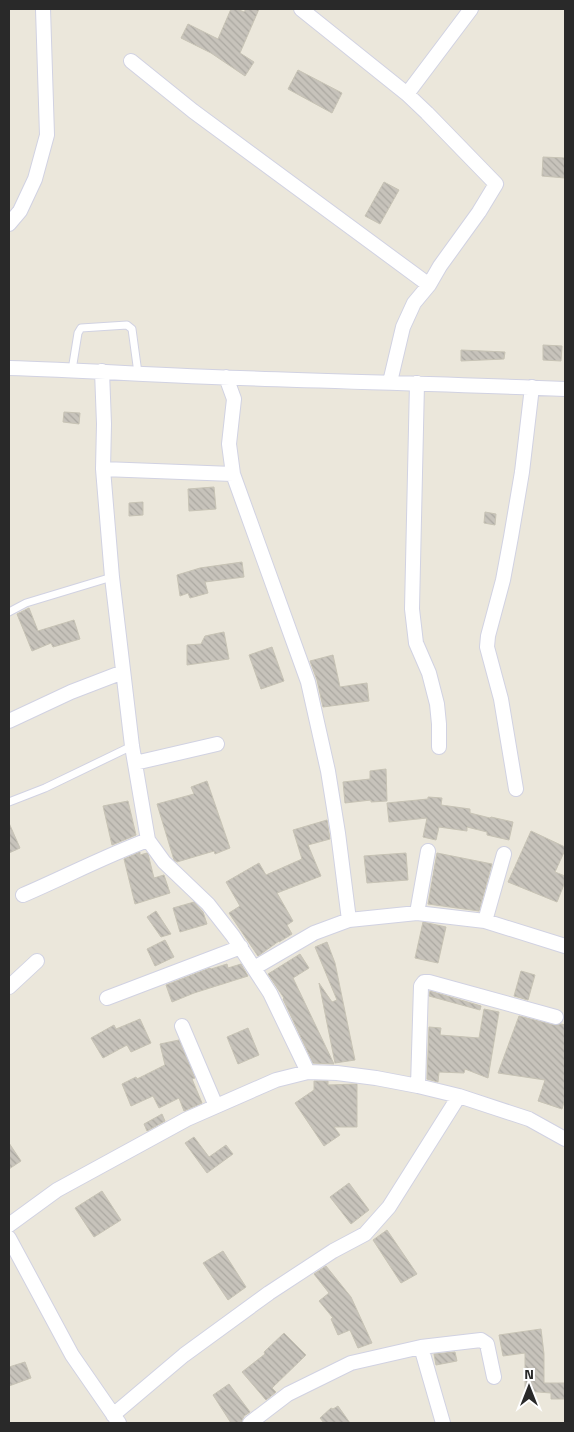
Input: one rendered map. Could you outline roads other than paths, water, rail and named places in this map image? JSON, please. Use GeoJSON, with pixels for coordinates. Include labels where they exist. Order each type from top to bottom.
{"type":"FeatureCollection","features":[{"type":"Feature","properties":{"kind":"street"},"geometry":{"type":"LineString","coordinates":[[9,224],[20,211],[35,179],[48,135],[43,9]]}},
{"type":"Feature","properties":{"kind":"street"},"geometry":{"type":"LineString","coordinates":[[301,9],[407,94],[496,184],[429,285],[414,303],[402,327],[390,382]]}},
{"type":"Feature","properties":{"kind":"street"},"geometry":{"type":"LineString","coordinates":[[407,94],[471,9]]}},
{"type":"Feature","properties":{"kind":"street"},"geometry":{"type":"LineString","coordinates":[[131,61],[193,111],[429,285]]}},
{"type":"Feature","properties":{"kind":"street"},"geometry":{"type":"LineString","coordinates":[[9,368],[226,378],[565,389]]}},
{"type":"Feature","properties":{"kind":"street"},"geometry":{"type":"LineString","coordinates":[[102,371],[103,470],[112,577],[132,746],[148,840],[164,862],[208,904],[234,936],[270,993],[308,1072]]}},
{"type":"Feature","properties":{"kind":"street"},"geometry":{"type":"LineString","coordinates":[[226,378],[234,400],[229,444],[234,474],[308,682],[328,771],[349,920]]}},
{"type":"Feature","properties":{"kind":"street"},"geometry":{"type":"LineString","coordinates":[[417,383],[412,609],[416,643],[429,673],[437,704],[439,747]]}},
{"type":"Feature","properties":{"kind":"street"},"geometry":{"type":"LineString","coordinates":[[516,790],[501,699],[487,647],[512,537],[532,387]]}},
{"type":"Feature","properties":{"kind":"street"},"geometry":{"type":"LineString","coordinates":[[103,470],[234,474]]}},
{"type":"Feature","properties":{"kind":"street"},"geometry":{"type":"LineString","coordinates":[[9,721],[71,692],[123,672]]}},
{"type":"Feature","properties":{"kind":"street"},"geometry":{"type":"LineString","coordinates":[[135,763],[217,744]]}},
{"type":"Feature","properties":{"kind":"street"},"geometry":{"type":"LineString","coordinates":[[23,896],[115,852],[148,840]]}},
{"type":"Feature","properties":{"kind":"street"},"geometry":{"type":"LineString","coordinates":[[417,913],[428,851]]}},
{"type":"Feature","properties":{"kind":"street"},"geometry":{"type":"LineString","coordinates":[[485,921],[504,854]]}},
{"type":"Feature","properties":{"kind":"street"},"geometry":{"type":"LineString","coordinates":[[254,968],[314,933],[349,920],[417,913],[485,921],[565,946]]}},
{"type":"Feature","properties":{"kind":"street"},"geometry":{"type":"LineString","coordinates":[[107,998],[241,948]]}},
{"type":"Feature","properties":{"kind":"street"},"geometry":{"type":"LineString","coordinates":[[9,987],[37,961]]}},
{"type":"Feature","properties":{"kind":"street"},"geometry":{"type":"LineString","coordinates":[[418,1086],[421,986],[424,982],[556,1017]]}},
{"type":"Feature","properties":{"kind":"street"},"geometry":{"type":"LineString","coordinates":[[182,1026],[216,1106]]}},
{"type":"Feature","properties":{"kind":"street"},"geometry":{"type":"LineString","coordinates":[[9,1225],[57,1190],[187,1119],[276,1080],[308,1072],[376,1078],[459,1096],[529,1119],[565,1139]]}},
{"type":"Feature","properties":{"kind":"street"},"geometry":{"type":"LineString","coordinates":[[9,1238],[72,1355],[116,1419],[184,1355],[269,1293],[332,1251],[366,1234],[389,1207],[459,1096]]}},
{"type":"Feature","properties":{"kind":"street"},"geometry":{"type":"LineString","coordinates":[[253,1422],[288,1394],[351,1363],[421,1347],[481,1340],[487,1344],[494,1377]]}},
{"type":"Feature","properties":{"kind":"street"},"geometry":{"type":"LineString","coordinates":[[421,1347],[443,1423]]}},
{"type":"Feature","properties":{"kind":"lane"},"geometry":{"type":"LineString","coordinates":[[72,370],[78,334],[81,328],[127,325],[132,329],[138,373]]}},
{"type":"Feature","properties":{"kind":"lane"},"geometry":{"type":"LineString","coordinates":[[9,612],[26,603],[112,577]]}},
{"type":"Feature","properties":{"kind":"lane"},"geometry":{"type":"LineString","coordinates":[[9,802],[45,788],[132,746]]}}]}
